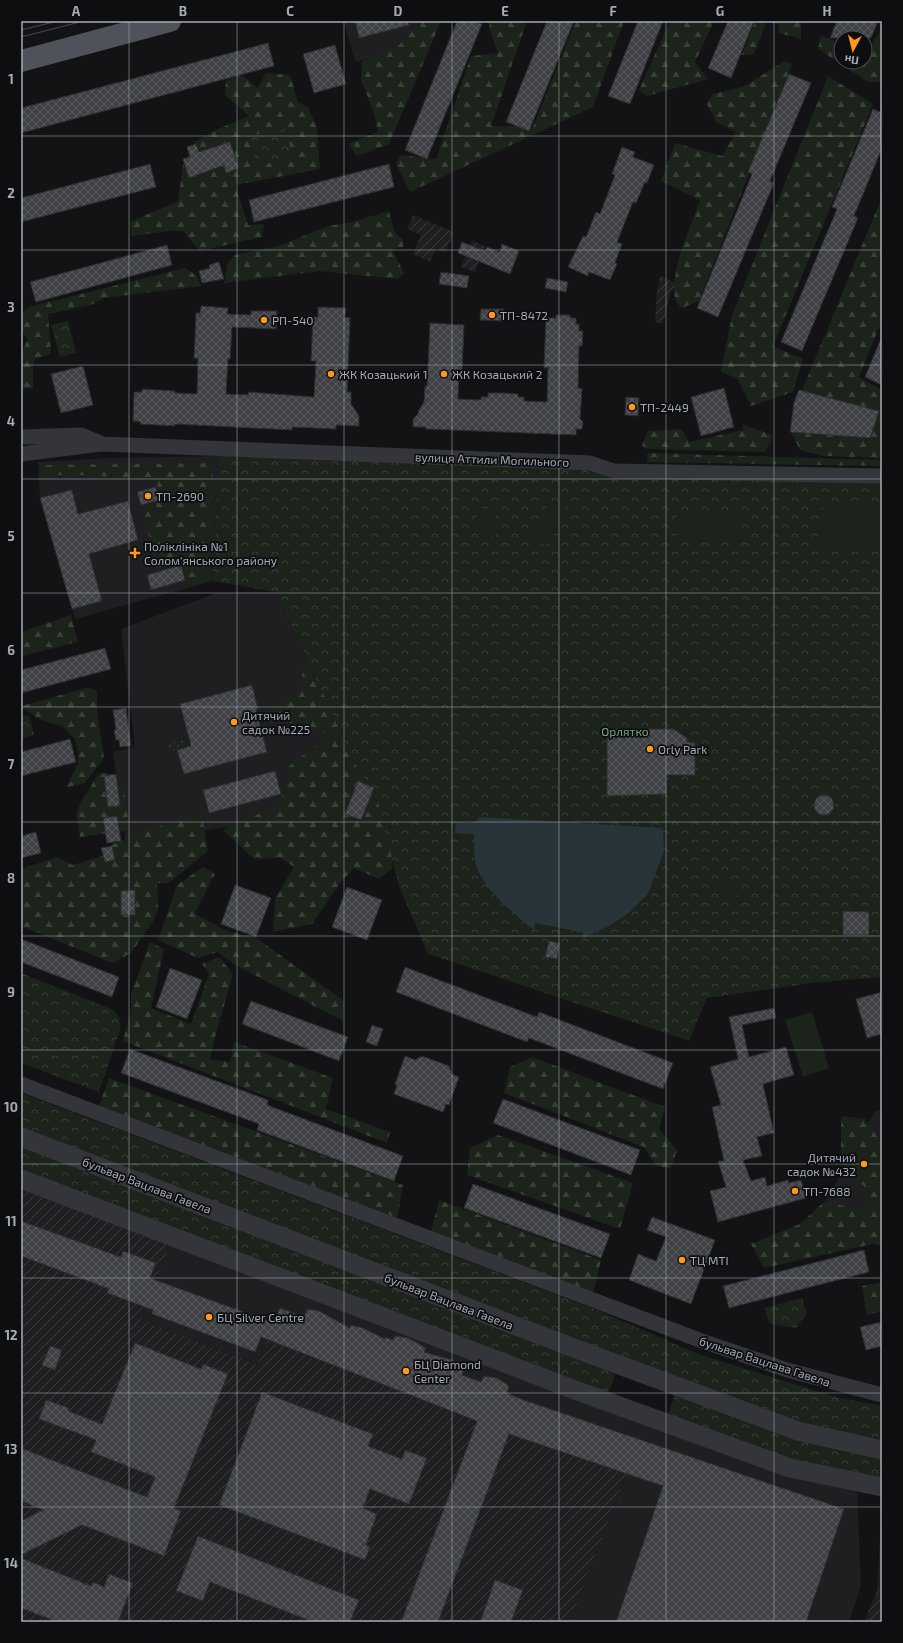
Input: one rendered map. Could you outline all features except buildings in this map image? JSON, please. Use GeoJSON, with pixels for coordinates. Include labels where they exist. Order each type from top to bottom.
{"type":"FeatureCollection","features":[{"type":"Feature","properties":{"kind":"main road"},"geometry":{"type":"LineString","coordinates":[[21,61],[170,21]]}},
{"type":"Feature","properties":{"kind":"street","name":"вулиця Аттили Могильного"},"geometry":{"type":"LineString","coordinates":[[21,437],[81,435],[101,444]]}},
{"type":"Feature","properties":{"kind":"street","name":"вулиця Аттили Могильного"},"geometry":{"type":"LineString","coordinates":[[21,454],[101,444],[590,462],[614,471],[635,472],[882,476]]}},
{"type":"Feature","properties":{"kind":"street","name":"бульвар Вацлава Гавела"},"geometry":{"type":"LineString","coordinates":[[21,1084],[702,1341],[786,1370],[882,1395]]}},
{"type":"Feature","properties":{"kind":"street","name":"бульвар Вацлава Гавела"},"geometry":{"type":"LineString","coordinates":[[21,1137],[586,1353],[798,1431],[882,1450]]}},
{"type":"Feature","properties":{"kind":"street"},"geometry":{"type":"LineString","coordinates":[[21,1179],[578,1392],[783,1466],[882,1487]]}},
{"type":"Feature","properties":{"kind":"shaded area"},"geometry":{"type":"Polygon","coordinates":[[[344,21],[431,21],[427,42],[355,62],[344,21]]]}},
{"type":"Feature","properties":{"kind":"shaded area"},"geometry":{"type":"Polygon","coordinates":[[[413,215],[454,232],[445,252],[436,248],[430,262],[413,254],[421,235],[407,229],[413,215]]]}},
{"type":"Feature","properties":{"kind":"shaded area"},"geometry":{"type":"Polygon","coordinates":[[[472,241],[485,246],[475,272],[461,267],[472,241]]]}},
{"type":"Feature","properties":{"kind":"shaded area"},"geometry":{"type":"Polygon","coordinates":[[[661,276],[677,284],[670,295],[663,324],[655,322],[657,289],[661,276]]]}},
{"type":"Feature","properties":{"kind":"shaded area","name":"Поліклініка №1 Солом'янського району"},"geometry":{"type":"Polygon","coordinates":[[[219,456],[213,581],[75,619],[40,498],[38,462],[109,458],[219,456]]]}},
{"type":"Feature","properties":{"kind":"shaded area","name":"Дитячий садок №225"},"geometry":{"type":"Polygon","coordinates":[[[276,592],[360,773],[339,808],[126,844],[113,752],[135,747],[121,629],[216,593],[276,592]]]}},
{"type":"Feature","properties":{"kind":"shaded area"},"geometry":{"type":"Polygon","coordinates":[[[479,817],[663,828],[664,851],[648,894],[630,912],[609,926],[583,938],[582,932],[535,923],[534,930],[500,901],[480,874],[475,861],[474,834],[455,833],[456,822],[475,823],[479,817]]]}},
{"type":"Feature","properties":{"kind":"shaded area","name":"Дитячий садок №432"},"geometry":{"type":"Polygon","coordinates":[[[882,1109],[882,1237],[817,1217],[875,1111],[882,1109]]]}},
{"type":"Feature","properties":{"kind":"shaded area"},"geometry":{"type":"Polygon","coordinates":[[[21,1186],[171,1242],[141,1320],[257,1365],[268,1340],[509,1434],[626,1474],[570,1622],[21,1622],[21,1186]]]}},
{"type":"Feature","properties":{"kind":"shaded area"},"geometry":{"type":"Polygon","coordinates":[[[171,1242],[857,1489],[861,1585],[849,1622],[570,1622],[626,1474],[509,1434],[268,1340],[257,1365],[141,1320],[171,1242]]]}},
{"type":"Feature","properties":{"kind":"shaded area"},"geometry":{"type":"Polygon","coordinates":[[[882,1501],[882,1591],[877,1591],[882,1501]]]}},
{"type":"Feature","properties":{"kind":"shaded area"},"geometry":{"type":"Polygon","coordinates":[[[877,1591],[882,1591],[882,1622],[864,1622],[877,1591]]]}},
{"type":"Feature","properties":{"kind":"green space"},"geometry":{"type":"Polygon","coordinates":[[[423,21],[441,21],[389,144],[357,156],[348,144],[378,132],[374,113],[361,80],[362,61],[398,46],[423,21]]]}},
{"type":"Feature","properties":{"kind":"green space"},"geometry":{"type":"Polygon","coordinates":[[[490,21],[527,21],[491,126],[533,127],[576,21],[624,21],[593,107],[410,192],[396,164],[400,155],[436,159],[471,56],[498,53],[489,28],[490,21]]]}},
{"type":"Feature","properties":{"kind":"green space"},"geometry":{"type":"Polygon","coordinates":[[[670,21],[714,21],[695,62],[708,79],[647,96],[639,90],[670,21]]]}},
{"type":"Feature","properties":{"kind":"green space"},"geometry":{"type":"Polygon","coordinates":[[[755,21],[767,21],[754,54],[742,55],[755,21]]]}},
{"type":"Feature","properties":{"kind":"green space"},"geometry":{"type":"Polygon","coordinates":[[[769,21],[801,21],[801,39],[779,33],[778,24],[769,21]]]}},
{"type":"Feature","properties":{"kind":"green space"},"geometry":{"type":"Polygon","coordinates":[[[882,28],[882,82],[868,82],[850,70],[873,70],[873,42],[882,28]]]}},
{"type":"Feature","properties":{"kind":"green space"},"geometry":{"type":"Polygon","coordinates":[[[821,36],[833,40],[833,59],[818,49],[821,36]]]}},
{"type":"Feature","properties":{"kind":"green space"},"geometry":{"type":"Polygon","coordinates":[[[785,61],[792,64],[699,301],[682,308],[676,301],[674,290],[675,278],[682,250],[700,200],[661,181],[675,143],[722,156],[736,132],[716,122],[707,104],[712,94],[743,87],[785,61]]]}},
{"type":"Feature","properties":{"kind":"green space"},"geometry":{"type":"Polygon","coordinates":[[[266,73],[290,75],[298,102],[308,107],[317,128],[320,169],[235,185],[248,225],[264,224],[262,237],[200,251],[183,231],[168,231],[131,236],[130,222],[178,201],[183,165],[195,142],[216,130],[249,116],[225,95],[226,80],[242,75],[258,88],[266,73]]]}},
{"type":"Feature","properties":{"kind":"green space"},"geometry":{"type":"Polygon","coordinates":[[[828,76],[873,104],[773,346],[803,359],[793,392],[751,406],[737,378],[721,372],[732,315],[828,76]]]}},
{"type":"Feature","properties":{"kind":"green space"},"geometry":{"type":"Polygon","coordinates":[[[285,127],[293,157],[258,166],[250,136],[285,127]]]}},
{"type":"Feature","properties":{"kind":"green space"},"geometry":{"type":"Polygon","coordinates":[[[882,197],[882,320],[859,377],[882,390],[882,458],[824,456],[800,450],[792,434],[796,405],[882,197]]]}},
{"type":"Feature","properties":{"kind":"green space"},"geometry":{"type":"Polygon","coordinates":[[[389,211],[394,231],[404,241],[403,247],[392,249],[404,273],[397,279],[320,271],[225,283],[225,275],[229,261],[235,255],[278,246],[328,226],[353,222],[389,211]]]}},
{"type":"Feature","properties":{"kind":"green space"},"geometry":{"type":"Polygon","coordinates":[[[185,268],[196,275],[201,286],[104,298],[91,305],[48,314],[51,354],[35,359],[33,367],[33,388],[21,388],[21,357],[28,340],[23,333],[21,314],[29,307],[185,268]]]}},
{"type":"Feature","properties":{"kind":"green space"},"geometry":{"type":"Polygon","coordinates":[[[68,321],[76,353],[60,357],[51,325],[68,321]]]}},
{"type":"Feature","properties":{"kind":"green space"},"geometry":{"type":"Polygon","coordinates":[[[742,424],[772,435],[771,442],[765,452],[646,449],[642,445],[648,431],[682,429],[689,442],[743,430],[742,424]]]}},
{"type":"Feature","properties":{"kind":"green space","name":"Орлятко"},"geometry":{"type":"Polygon","coordinates":[[[219,450],[882,479],[882,977],[812,983],[707,998],[689,1041],[428,954],[399,886],[375,790],[360,773],[276,592],[213,581],[219,450]]]}},
{"type":"Feature","properties":{"kind":"green space"},"geometry":{"type":"Polygon","coordinates":[[[648,453],[882,460],[882,466],[647,462],[648,453]]]}},
{"type":"Feature","properties":{"kind":"green space"},"geometry":{"type":"Polygon","coordinates":[[[213,463],[209,579],[188,585],[181,562],[157,570],[142,506],[161,501],[157,483],[93,475],[41,475],[41,465],[213,463]]]}},
{"type":"Feature","properties":{"kind":"green space"},"geometry":{"type":"Polygon","coordinates":[[[824,501],[882,501],[882,551],[818,549],[824,501]]]}},
{"type":"Feature","properties":{"kind":"green space"},"geometry":{"type":"Polygon","coordinates":[[[547,506],[568,507],[549,544],[528,544],[547,506]]]}},
{"type":"Feature","properties":{"kind":"green space"},"geometry":{"type":"Polygon","coordinates":[[[477,508],[496,509],[496,536],[477,535],[477,508]]]}},
{"type":"Feature","properties":{"kind":"green space"},"geometry":{"type":"Polygon","coordinates":[[[677,514],[742,515],[742,541],[677,540],[677,514]]]}},
{"type":"Feature","properties":{"kind":"green space"},"geometry":{"type":"Polygon","coordinates":[[[71,615],[78,642],[21,656],[21,632],[71,615]]]}},
{"type":"Feature","properties":{"kind":"green space"},"geometry":{"type":"Polygon","coordinates":[[[303,663],[339,690],[363,767],[395,834],[392,868],[379,879],[354,868],[341,882],[312,924],[273,932],[275,899],[294,867],[281,858],[254,859],[223,830],[247,818],[277,808],[288,781],[288,767],[330,735],[294,723],[271,724],[268,710],[301,693],[303,663]]]}},
{"type":"Feature","properties":{"kind":"green space"},"geometry":{"type":"Polygon","coordinates":[[[86,688],[91,688],[97,691],[97,711],[104,758],[84,784],[66,787],[78,764],[78,752],[75,739],[63,727],[40,719],[21,708],[21,706],[86,688]]]}},
{"type":"Feature","properties":{"kind":"green space"},"geometry":{"type":"Polygon","coordinates":[[[29,715],[34,735],[21,739],[21,717],[29,715]]]}},
{"type":"Feature","properties":{"kind":"green space"},"geometry":{"type":"Polygon","coordinates":[[[184,739],[185,747],[168,751],[166,744],[184,739]]]}},
{"type":"Feature","properties":{"kind":"green space"},"geometry":{"type":"Polygon","coordinates":[[[99,773],[119,775],[124,793],[130,830],[80,837],[76,814],[81,802],[99,773]]]}},
{"type":"Feature","properties":{"kind":"green space"},"geometry":{"type":"Polygon","coordinates":[[[202,815],[208,851],[169,883],[157,883],[158,908],[154,920],[131,953],[112,963],[21,926],[21,869],[57,857],[73,865],[105,855],[109,846],[143,831],[202,815]]]}},
{"type":"Feature","properties":{"kind":"green space"},"geometry":{"type":"Polygon","coordinates":[[[203,867],[215,874],[195,913],[223,929],[238,934],[255,937],[344,1001],[343,1021],[235,965],[218,952],[198,958],[158,940],[177,885],[203,867]]]}},
{"type":"Feature","properties":{"kind":"green space"},"geometry":{"type":"Polygon","coordinates":[[[720,880],[738,881],[737,898],[719,897],[720,880]]]}},
{"type":"Feature","properties":{"kind":"green space"},"geometry":{"type":"Polygon","coordinates":[[[150,942],[164,949],[151,1008],[191,1024],[209,974],[202,964],[219,957],[233,974],[210,1059],[230,1062],[234,1042],[333,1078],[326,1109],[390,1132],[387,1143],[123,1041],[131,1010],[131,994],[150,942]]]}},
{"type":"Feature","properties":{"kind":"green space"},"geometry":{"type":"Polygon","coordinates":[[[21,973],[111,1009],[118,1016],[121,1023],[120,1030],[99,1092],[21,1063],[21,973]]]}},
{"type":"Feature","properties":{"kind":"green space"},"geometry":{"type":"Polygon","coordinates":[[[812,1012],[829,1068],[803,1077],[785,1020],[812,1012]]]}},
{"type":"Feature","properties":{"kind":"green space"},"geometry":{"type":"Polygon","coordinates":[[[532,1057],[665,1107],[659,1129],[677,1150],[671,1169],[656,1166],[644,1147],[504,1093],[510,1067],[532,1057]]]}},
{"type":"Feature","properties":{"kind":"green space"},"geometry":{"type":"Polygon","coordinates":[[[109,1078],[403,1185],[397,1218],[99,1106],[109,1078]]]}},
{"type":"Feature","properties":{"kind":"green space"},"geometry":{"type":"Polygon","coordinates":[[[21,1093],[597,1310],[698,1354],[836,1397],[882,1406],[882,1443],[794,1420],[21,1133],[21,1093]]]}},
{"type":"Feature","properties":{"kind":"green space"},"geometry":{"type":"Polygon","coordinates":[[[841,1116],[865,1119],[882,1144],[882,1246],[873,1244],[764,1268],[751,1244],[800,1224],[825,1201],[866,1211],[867,1189],[841,1163],[841,1116]]]}},
{"type":"Feature","properties":{"kind":"green space"},"geometry":{"type":"Polygon","coordinates":[[[498,1135],[633,1183],[620,1229],[467,1175],[470,1148],[498,1135]]]}},
{"type":"Feature","properties":{"kind":"green space"},"geometry":{"type":"Polygon","coordinates":[[[21,1147],[615,1374],[609,1392],[21,1172],[21,1147]]]}},
{"type":"Feature","properties":{"kind":"green space"},"geometry":{"type":"Polygon","coordinates":[[[439,1200],[601,1260],[593,1294],[430,1236],[439,1200]]]}},
{"type":"Feature","properties":{"kind":"green space"},"geometry":{"type":"Polygon","coordinates":[[[882,1282],[882,1311],[867,1315],[862,1286],[882,1282]]]}},
{"type":"Feature","properties":{"kind":"green space"},"geometry":{"type":"Polygon","coordinates":[[[802,1298],[807,1313],[796,1328],[770,1324],[764,1308],[802,1298]]]}},
{"type":"Feature","properties":{"kind":"green space"},"geometry":{"type":"Polygon","coordinates":[[[675,1394],[882,1457],[882,1481],[792,1460],[668,1415],[675,1394]]]}},
{"type":"Feature","properties":{"kind":"tram line"},"geometry":{"type":"LineString","coordinates":[[21,30],[58,21]]}},
{"type":"Feature","properties":{"kind":"tram line"},"geometry":{"type":"LineString","coordinates":[[21,37],[84,21]]}},
{"type":"Feature","properties":{"kind":"place","name":"ТП-8472"},"geometry":{"type":"Point","coordinates":[492,315]}},
{"type":"Feature","properties":{"kind":"place","name":"РП-540"},"geometry":{"type":"Point","coordinates":[264,320]}},
{"type":"Feature","properties":{"kind":"place","name":"ЖК Козацький 1"},"geometry":{"type":"Point","coordinates":[331,374]}},
{"type":"Feature","properties":{"kind":"place","name":"ЖК Козацький 2"},"geometry":{"type":"Point","coordinates":[444,374]}},
{"type":"Feature","properties":{"kind":"place","name":"ТП-2449"},"geometry":{"type":"Point","coordinates":[632,407]}},
{"type":"Feature","properties":{"kind":"place","name":"ТП-2690"},"geometry":{"type":"Point","coordinates":[148,496]}},
{"type":"Feature","properties":{"kind":"place","name":"Поліклініка №1 Солом'янського району"},"geometry":{"type":"Point","coordinates":[135,553]}},
{"type":"Feature","properties":{"kind":"place","name":"Дитячий садок №225"},"geometry":{"type":"Point","coordinates":[234,722]}},
{"type":"Feature","properties":{"kind":"place","name":"Orly Park"},"geometry":{"type":"Point","coordinates":[650,749]}},
{"type":"Feature","properties":{"kind":"place","name":"Дитячий садок №432"},"geometry":{"type":"Point","coordinates":[864,1164]}},
{"type":"Feature","properties":{"kind":"place","name":"ТП-7688"},"geometry":{"type":"Point","coordinates":[795,1191]}},
{"type":"Feature","properties":{"kind":"place","name":"ТЦ MTI"},"geometry":{"type":"Point","coordinates":[682,1260]}},
{"type":"Feature","properties":{"kind":"place","name":"БЦ Silver Centre"},"geometry":{"type":"Point","coordinates":[209,1317]}},
{"type":"Feature","properties":{"kind":"place","name":"БЦ Diamond Center"},"geometry":{"type":"Point","coordinates":[406,1371]}}]}
